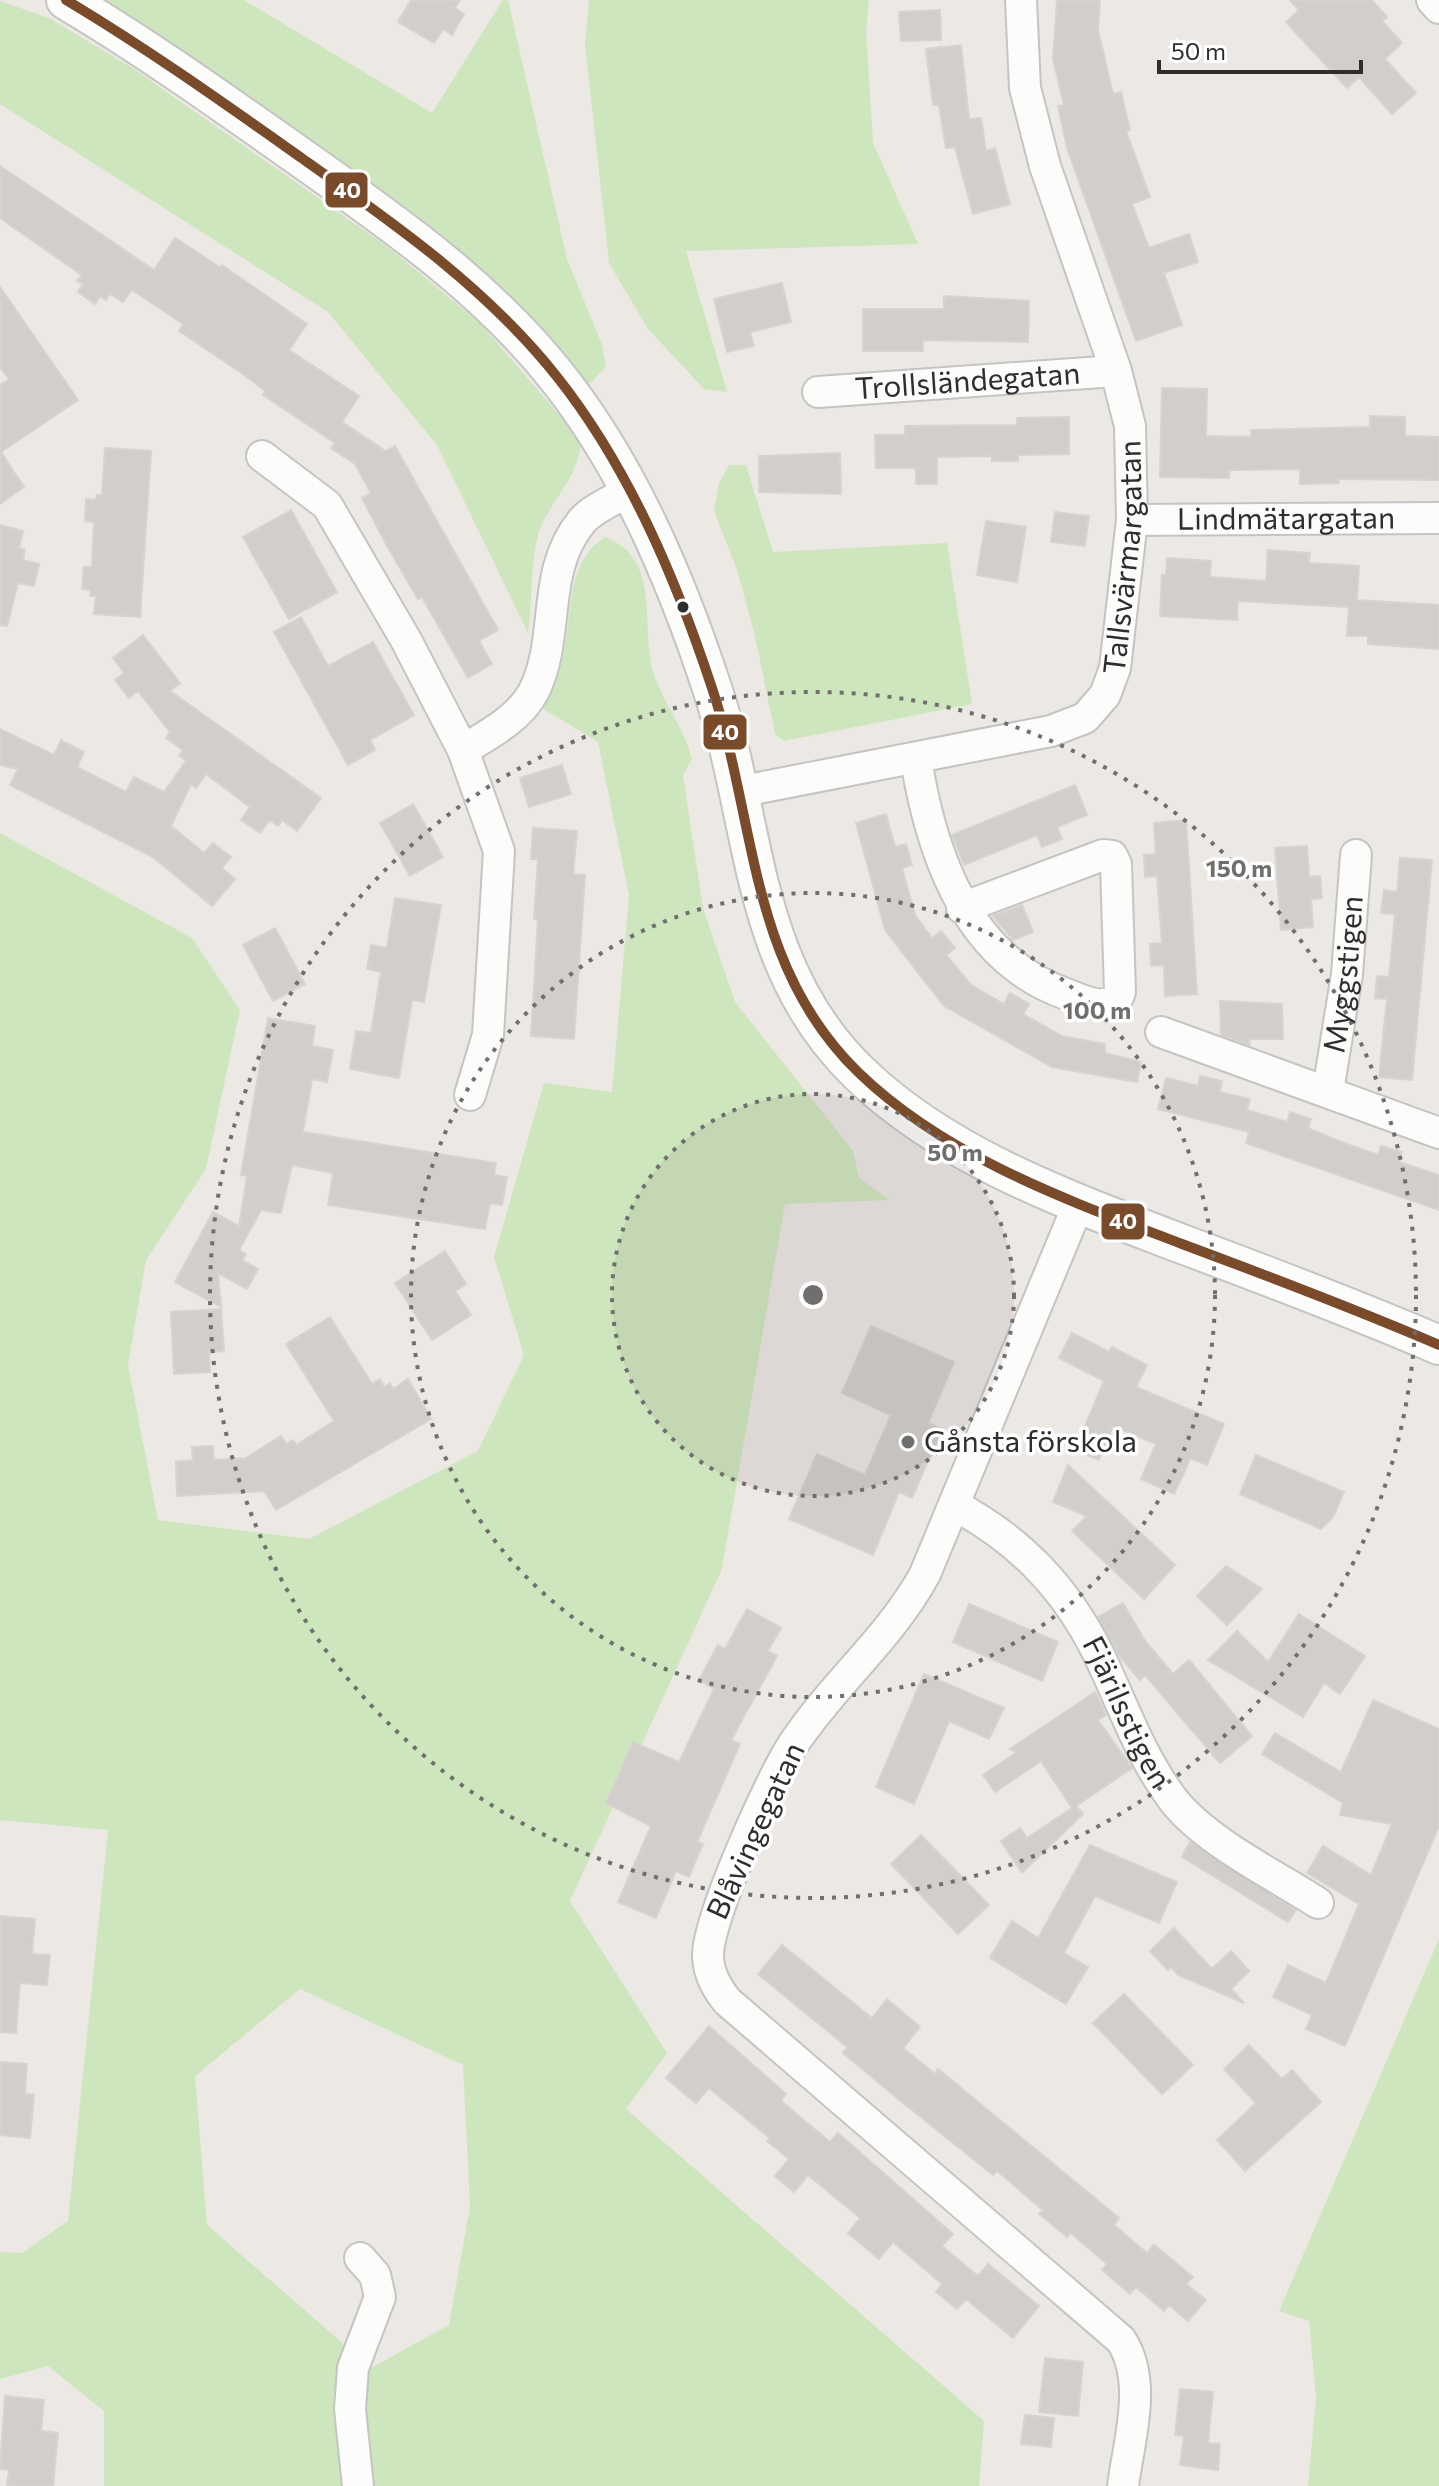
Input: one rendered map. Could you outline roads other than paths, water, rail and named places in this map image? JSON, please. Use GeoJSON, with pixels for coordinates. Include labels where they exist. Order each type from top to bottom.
{"type":"FeatureCollection","features":[{"type":"Feature","properties":{"kind":"street"},"geometry":{"type":"LineString","coordinates":[[66,0],[144,46],[407,233],[495,307],[574,400],[598,434],[674,580],[714,694],[760,899],[789,975],[820,1027],[859,1073],[916,1119],[984,1161],[1079,1203],[1438,1341]]}},
{"type":"Feature","properties":{"kind":"street","name":"Tallsvärmargatan"},"geometry":{"type":"LineString","coordinates":[[738,792],[1051,731],[1085,718],[1105,695],[1115,668],[1132,520],[1130,426],[1116,371],[1045,166],[1025,88],[1021,0]]}},
{"type":"Feature","properties":{"kind":"street"},"geometry":{"type":"LineString","coordinates":[[1432,0],[1439,8]]}},
{"type":"Feature","properties":{"kind":"street","name":"Trollsländegatan"},"geometry":{"type":"LineString","coordinates":[[818,392],[1116,371]]}},
{"type":"Feature","properties":{"kind":"street"},"geometry":{"type":"LineString","coordinates":[[262,456],[327,505],[406,640],[463,750],[499,851],[488,1035],[470,1095]]}},
{"type":"Feature","properties":{"kind":"street"},"geometry":{"type":"LineString","coordinates":[[463,750],[513,717],[533,693],[544,660],[556,566],[583,520],[628,491]]}},
{"type":"Feature","properties":{"kind":"street","name":"Lindmätargatan"},"geometry":{"type":"LineString","coordinates":[[1132,520],[1439,518]]}},
{"type":"Feature","properties":{"kind":"street"},"geometry":{"type":"LineString","coordinates":[[916,759],[944,869],[962,908],[988,943],[1019,971],[1055,991],[1093,1004],[1111,1004],[1117,999],[1120,992],[1119,923],[1116,864],[1112,856],[1103,855],[962,908]]}},
{"type":"Feature","properties":{"kind":"street","name":"Myggstigen"},"geometry":{"type":"LineString","coordinates":[[1328,1091],[1347,974],[1356,855]]}},
{"type":"Feature","properties":{"kind":"street","name":"Myggstigen"},"geometry":{"type":"LineString","coordinates":[[1161,1032],[1439,1133]]}},
{"type":"Feature","properties":{"kind":"street","name":"Blåvingegatan"},"geometry":{"type":"LineString","coordinates":[[1079,1203],[954,1505],[906,1609],[810,1720],[777,1771],[710,1929],[708,1958],[714,1983],[727,2001],[1121,2340],[1131,2356],[1136,2379],[1123,2486]]}},
{"type":"Feature","properties":{"kind":"street","name":"Fjärilsstigen"},"geometry":{"type":"LineString","coordinates":[[954,1505],[1018,1545],[1061,1591],[1100,1658],[1136,1740],[1182,1809],[1199,1826],[1318,1903]]}},
{"type":"Feature","properties":{"kind":"street"},"geometry":{"type":"LineString","coordinates":[[358,2486],[350,2409],[353,2368],[380,2297],[375,2275],[360,2258]]}},
{"type":"Feature","properties":{"kind":"place","name":"Gånsta förskola"},"geometry":{"type":"Point","coordinates":[908,1442]}}]}
